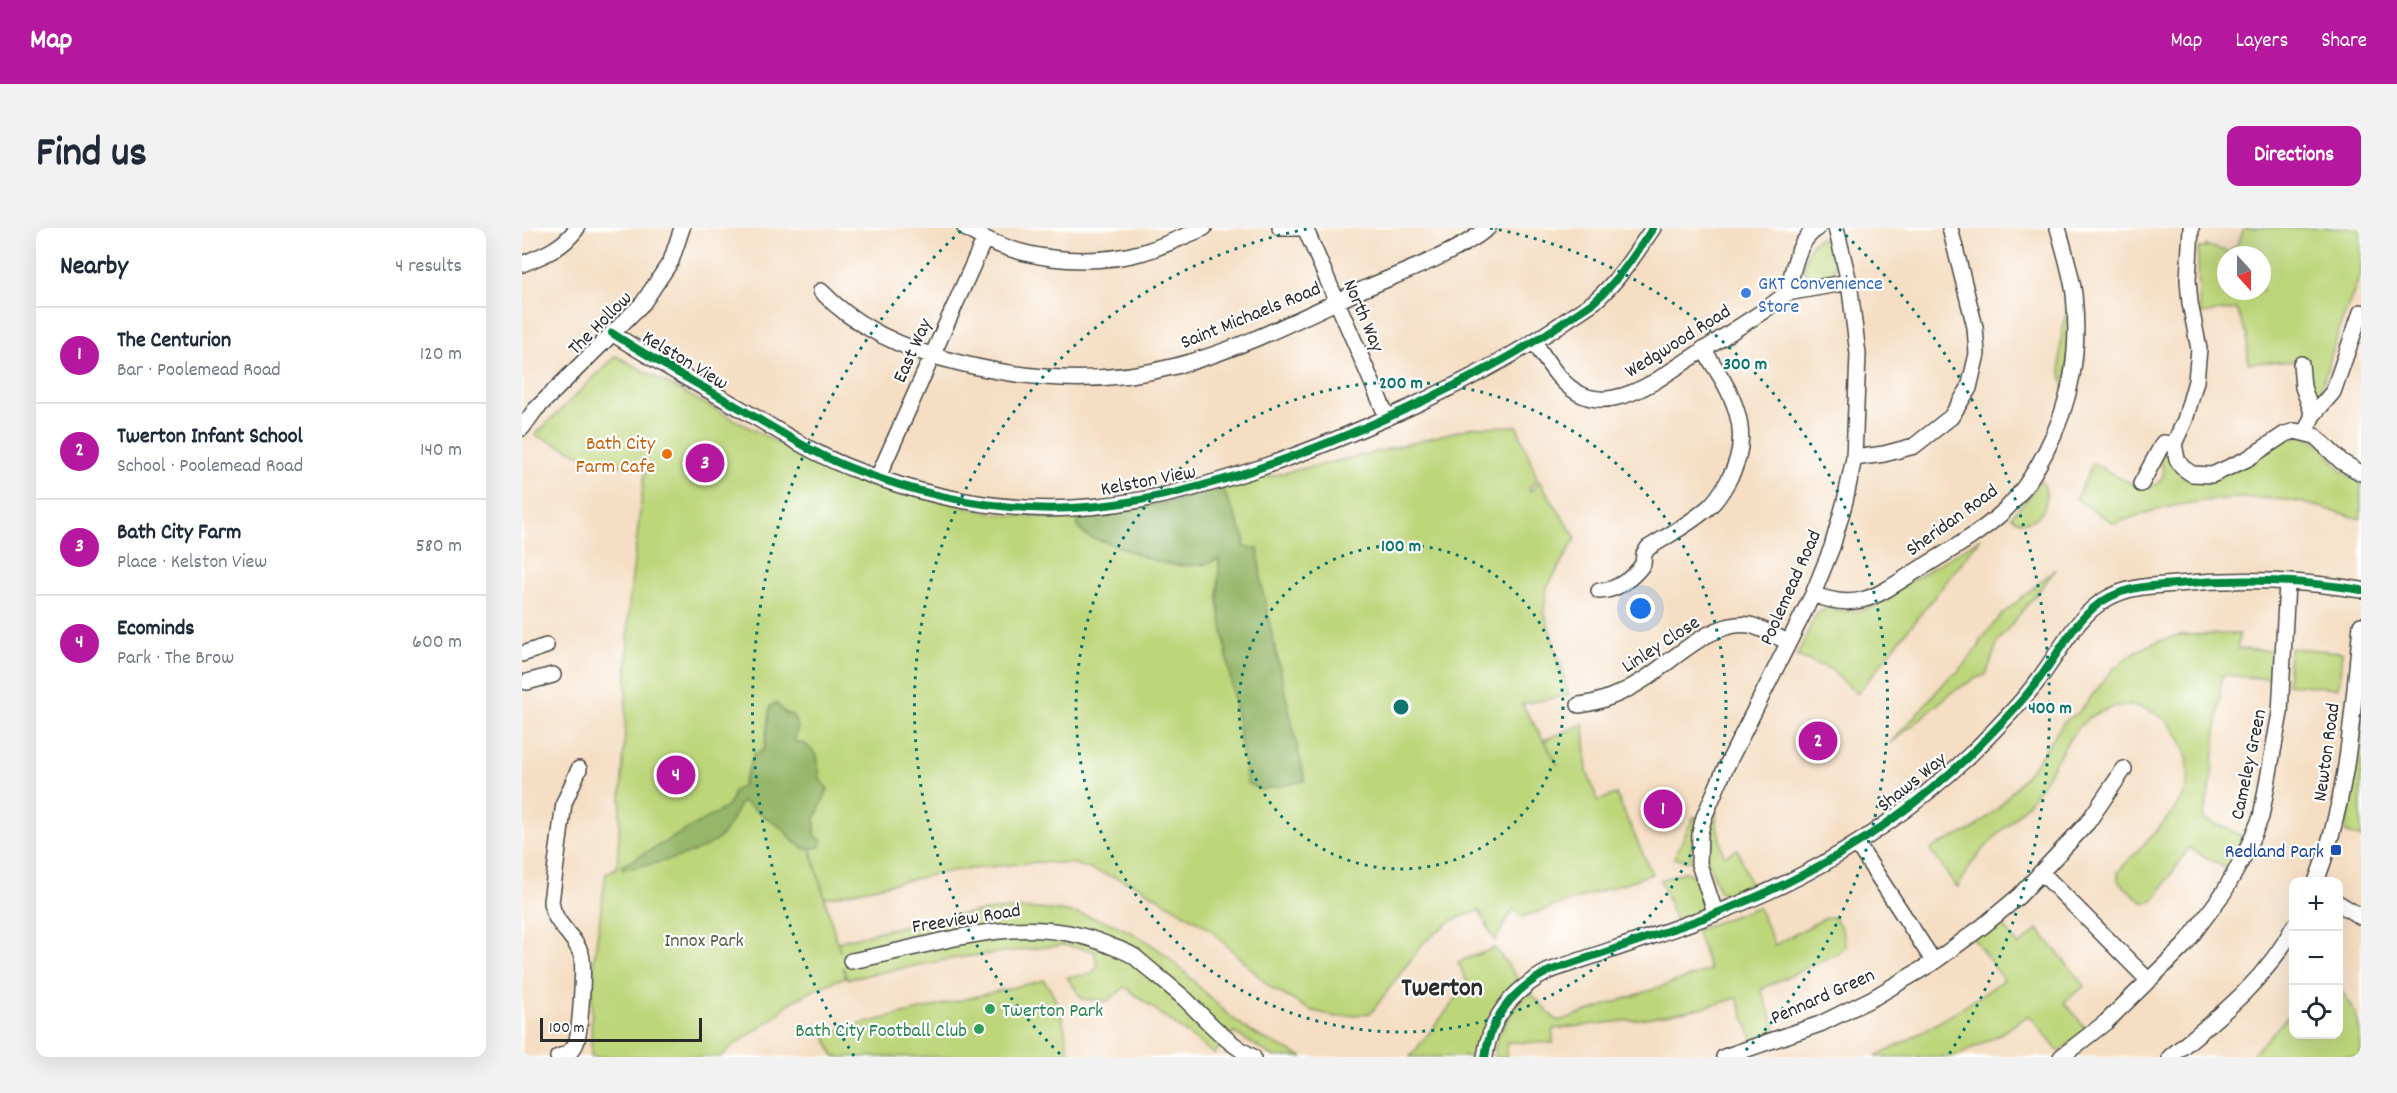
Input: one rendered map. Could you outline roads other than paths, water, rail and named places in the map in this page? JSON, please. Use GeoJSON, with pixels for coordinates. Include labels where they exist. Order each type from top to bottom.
{"type":"FeatureCollection","features":[{"type":"Feature","properties":{"kind":"street"},"geometry":{"type":"LineString","coordinates":[[522,264],[544,256],[561,246],[577,228]]}},
{"type":"Feature","properties":{"kind":"street","name":"The Hollow"},"geometry":{"type":"LineString","coordinates":[[522,428],[535,410],[643,303],[671,261],[682,228]]}},
{"type":"Feature","properties":{"kind":"street"},"geometry":{"type":"LineString","coordinates":[[965,228],[984,240],[1008,248],[1057,259],[1087,260],[1115,258],[1145,252],[1204,228]]}},
{"type":"Feature","properties":{"kind":"street"},"geometry":{"type":"LineString","coordinates":[[1280,228],[1297,228]]}},
{"type":"Feature","properties":{"kind":"street","name":"North Way"},"geometry":{"type":"LineString","coordinates":[[1305,228],[1387,417]]}},
{"type":"Feature","properties":{"kind":"street","name":"Saint Michaels Road"},"geometry":{"type":"LineString","coordinates":[[821,291],[837,307],[877,333],[931,356],[1004,374],[1038,378],[1082,379],[1131,376],[1176,366],[1218,353],[1446,252],[1488,228]]}},
{"type":"Feature","properties":{"kind":"street","name":"Kelston View"},"geometry":{"type":"LineString","coordinates":[[612,333],[782,435],[854,470],[930,494],[1004,506],[1072,508],[1173,493],[1213,483],[1295,454],[1455,387],[1496,365],[1594,301],[1619,275],[1653,228]]}},
{"type":"Feature","properties":{"kind":"street"},"geometry":{"type":"LineString","coordinates":[[1787,293],[1801,243],[1808,234],[1818,228]]}},
{"type":"Feature","properties":{"kind":"street","name":"Poolemead Road"},"geometry":{"type":"LineString","coordinates":[[1715,912],[1699,864],[1700,833],[1704,817],[1723,773],[1813,594],[1832,547],[1854,458],[1858,354],[1849,282],[1836,228]]}},
{"type":"Feature","properties":{"kind":"street"},"geometry":{"type":"LineString","coordinates":[[1854,458],[1884,454],[1914,446],[1951,417],[1969,388],[1977,354],[1975,327],[1950,228]]}},
{"type":"Feature","properties":{"kind":"street","name":"Sheridan Road"},"geometry":{"type":"LineString","coordinates":[[1813,594],[1847,603],[1867,601],[1987,525],[2019,495],[2036,471],[2058,428],[2067,404],[2076,357],[2074,293],[2058,228]]}},
{"type":"Feature","properties":{"kind":"street"},"geometry":{"type":"LineString","coordinates":[[2191,228],[2189,292],[2199,349],[2196,381],[2185,420],[2174,444],[2177,459],[2182,467],[2192,474],[2212,476],[2247,459],[2285,434],[2295,431],[2314,436],[2342,462],[2361,473]]}},
{"type":"Feature","properties":{"kind":"street","name":"East Way"},"geometry":{"type":"LineString","coordinates":[[878,477],[984,240]]}},
{"type":"Feature","properties":{"kind":"street","name":"Wedgwood Road"},"geometry":{"type":"LineString","coordinates":[[1534,341],[1553,372],[1567,387],[1585,396],[1602,399],[1618,398],[1635,392],[1787,293],[1849,282]]}},
{"type":"Feature","properties":{"kind":"street"},"geometry":{"type":"LineString","coordinates":[[2305,433],[2313,415],[2333,392],[2361,312]]}},
{"type":"Feature","properties":{"kind":"street"},"geometry":{"type":"LineString","coordinates":[[1599,591],[1614,589],[1632,577],[1643,564],[1644,554],[1648,548],[1712,505],[1735,469],[1741,434],[1735,404],[1729,390],[1703,349]]}},
{"type":"Feature","properties":{"kind":"street"},"geometry":{"type":"LineString","coordinates":[[2301,364],[2303,387],[2313,415]]}},
{"type":"Feature","properties":{"kind":"street"},"geometry":{"type":"LineString","coordinates":[[2141,484],[2163,443],[2174,444]]}},
{"type":"Feature","properties":{"kind":"street","name":"Shaws Way"},"geometry":{"type":"LineString","coordinates":[[1485,1057],[1490,1032],[1497,1017],[1508,1001],[1533,979],[1549,971],[1715,912],[1801,876],[1857,844],[1898,815],[1971,753],[2033,688],[2082,618],[2108,598],[2142,586],[2219,580],[2361,590]]}},
{"type":"Feature","properties":{"kind":"street","name":"Cameley Green"},"geometry":{"type":"LineString","coordinates":[[2061,1057],[2106,1022],[2184,946],[2224,892],[2261,818],[2280,713],[2287,583]]}},
{"type":"Feature","properties":{"kind":"street","name":"Newton Road"},"geometry":{"type":"LineString","coordinates":[[2318,877],[2332,837],[2342,794],[2349,752],[2361,624]]}},
{"type":"Feature","properties":{"kind":"street","name":"Linley Close"},"geometry":{"type":"LineString","coordinates":[[1587,708],[1641,682],[1699,639],[1722,630],[1749,625],[1788,642]]}},
{"type":"Feature","properties":{"kind":"street"},"geometry":{"type":"LineString","coordinates":[[522,654],[546,646]]}},
{"type":"Feature","properties":{"kind":"street"},"geometry":{"type":"LineString","coordinates":[[522,667],[524,683],[553,675]]}},
{"type":"Feature","properties":{"kind":"street"},"geometry":{"type":"LineString","coordinates":[[558,1057],[571,1051],[578,1036],[583,964],[580,950],[555,918],[551,902],[562,787],[576,778],[579,769]]}},
{"type":"Feature","properties":{"kind":"street"},"geometry":{"type":"LineString","coordinates":[[1857,844],[1934,962],[2019,896],[2088,822],[2125,770]]}},
{"type":"Feature","properties":{"kind":"street"},"geometry":{"type":"LineString","coordinates":[[2041,872],[2149,981]]}},
{"type":"Feature","properties":{"kind":"street"},"geometry":{"type":"LineString","coordinates":[[2343,906],[2361,917]]}},
{"type":"Feature","properties":{"kind":"street","name":"Freeview Road"},"geometry":{"type":"LineString","coordinates":[[859,964],[929,943],[999,930],[1038,928],[1067,931],[1132,955],[1183,998],[1213,1028],[1253,1057]]}},
{"type":"Feature","properties":{"kind":"street"},"geometry":{"type":"LineString","coordinates":[[2170,1057],[2221,1015],[2259,977],[2285,944],[2292,931]]}},
{"type":"Feature","properties":{"kind":"street","name":"Pennard Green"},"geometry":{"type":"LineString","coordinates":[[1724,1057],[1769,1050],[1873,998],[1934,962]]}},
{"type":"Feature","properties":{"kind":"place","name":"GKT Convenience Store"},"geometry":{"type":"Point","coordinates":[1746,293]}},
{"type":"Feature","properties":{"kind":"place","name":"Bath City Farm Cafe"},"geometry":{"type":"Point","coordinates":[667,454]}},
{"type":"Feature","properties":{"kind":"place","name":"Bath City Farm"},"geometry":{"type":"Point","coordinates":[705,463]}},
{"type":"Feature","properties":{"kind":"place","name":"Twerton Infant School"},"geometry":{"type":"Point","coordinates":[1818,741]}},
{"type":"Feature","properties":{"kind":"place","name":"Ecominds"},"geometry":{"type":"Point","coordinates":[676,775]}},
{"type":"Feature","properties":{"kind":"place","name":"The Centurion"},"geometry":{"type":"Point","coordinates":[1663,809]}},
{"type":"Feature","properties":{"kind":"place","name":"Redland Park"},"geometry":{"type":"Point","coordinates":[2336,850]}},
{"type":"Feature","properties":{"kind":"place","name":"Twerton Park"},"geometry":{"type":"Point","coordinates":[990,1009]}},
{"type":"Feature","properties":{"kind":"place","name":"Bath City Football Club"},"geometry":{"type":"Point","coordinates":[979,1029]}},
{"type":"Feature","properties":{"kind":"district","name":"Twerton"},"geometry":{"type":"Point","coordinates":[1442,986]}},
{"type":"Feature","properties":{"kind":"park label","name":"Innox Park"},"geometry":{"type":"Point","coordinates":[704,939]}}]}
